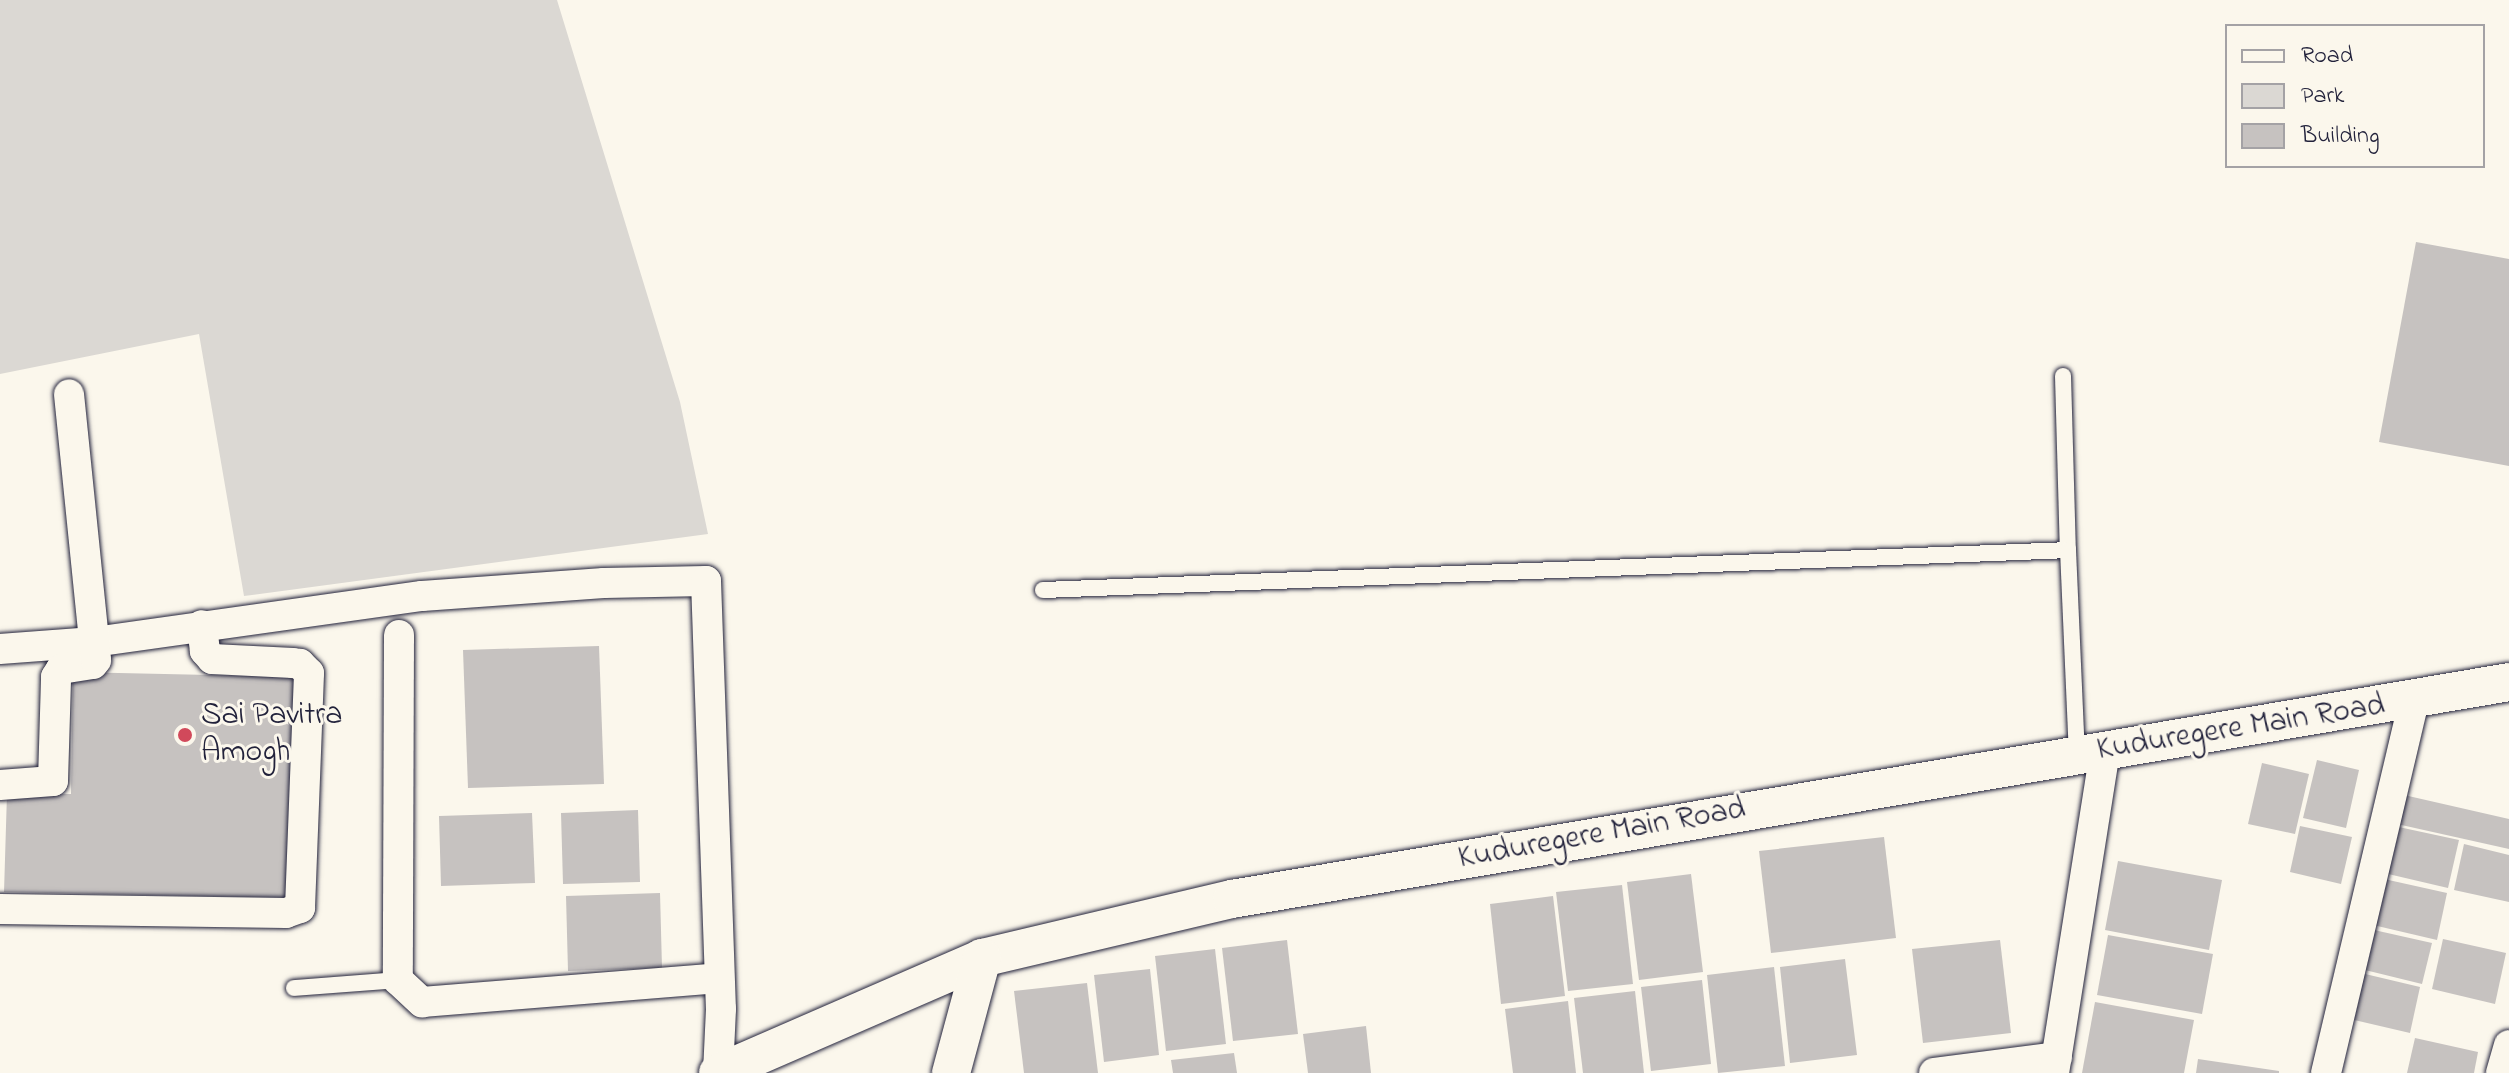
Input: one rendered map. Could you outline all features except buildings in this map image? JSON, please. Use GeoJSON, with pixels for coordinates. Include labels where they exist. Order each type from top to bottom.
{"type":"FeatureCollection","features":[{"type":"Feature","properties":{"kind":"street"},"geometry":{"type":"LineString","coordinates":[[0,785],[47,784],[53,781],[56,677],[61,669],[70,665],[93,664],[94,642],[69,394]]}},
{"type":"Feature","properties":{"kind":"street"},"geometry":{"type":"LineString","coordinates":[[0,649],[94,642],[422,596],[604,583],[706,581],[719,978],[718,1073]]}},
{"type":"Feature","properties":{"kind":"street"},"geometry":{"type":"LineString","coordinates":[[0,909],[286,913],[300,908],[309,673],[305,667],[293,663],[212,659],[205,651],[202,625]]}},
{"type":"Feature","properties":{"kind":"street"},"geometry":{"type":"LineString","coordinates":[[399,635],[398,980],[422,1002],[719,978]]}},
{"type":"Feature","properties":{"kind":"street","name":"Kuduregere Main Road"},"geometry":{"type":"LineString","coordinates":[[718,1073],[982,958],[1232,899],[1791,802],[2414,701],[2509,682]]}},
{"type":"Feature","properties":{"kind":"street"},"geometry":{"type":"LineString","coordinates":[[2326,1073],[2414,701]]}},
{"type":"Feature","properties":{"kind":"street"},"geometry":{"type":"LineString","coordinates":[[1934,1073],[2055,1065],[2091,754]]}},
{"type":"Feature","properties":{"kind":"street"},"geometry":{"type":"LineString","coordinates":[[951,1073],[982,958]]}},
{"type":"Feature","properties":{"kind":"street"},"geometry":{"type":"LineString","coordinates":[[2501,1073],[2509,1045]]}},
{"type":"Feature","properties":{"kind":"lane"},"geometry":{"type":"LineString","coordinates":[[2063,376],[2068,550],[2091,754]]}},
{"type":"Feature","properties":{"kind":"lane"},"geometry":{"type":"LineString","coordinates":[[1043,590],[2068,550]]}},
{"type":"Feature","properties":{"kind":"lane"},"geometry":{"type":"LineString","coordinates":[[294,988],[398,980]]}},
{"type":"Feature","properties":{"kind":"green space"},"geometry":{"type":"Polygon","coordinates":[[[0,0],[557,0],[680,402],[708,534],[244,596],[199,334],[0,374],[0,0]]]}},
{"type":"Feature","properties":{"kind":"place","name":"Sai Pavitra Amogh"},"geometry":{"type":"Point","coordinates":[185,735]}}]}
